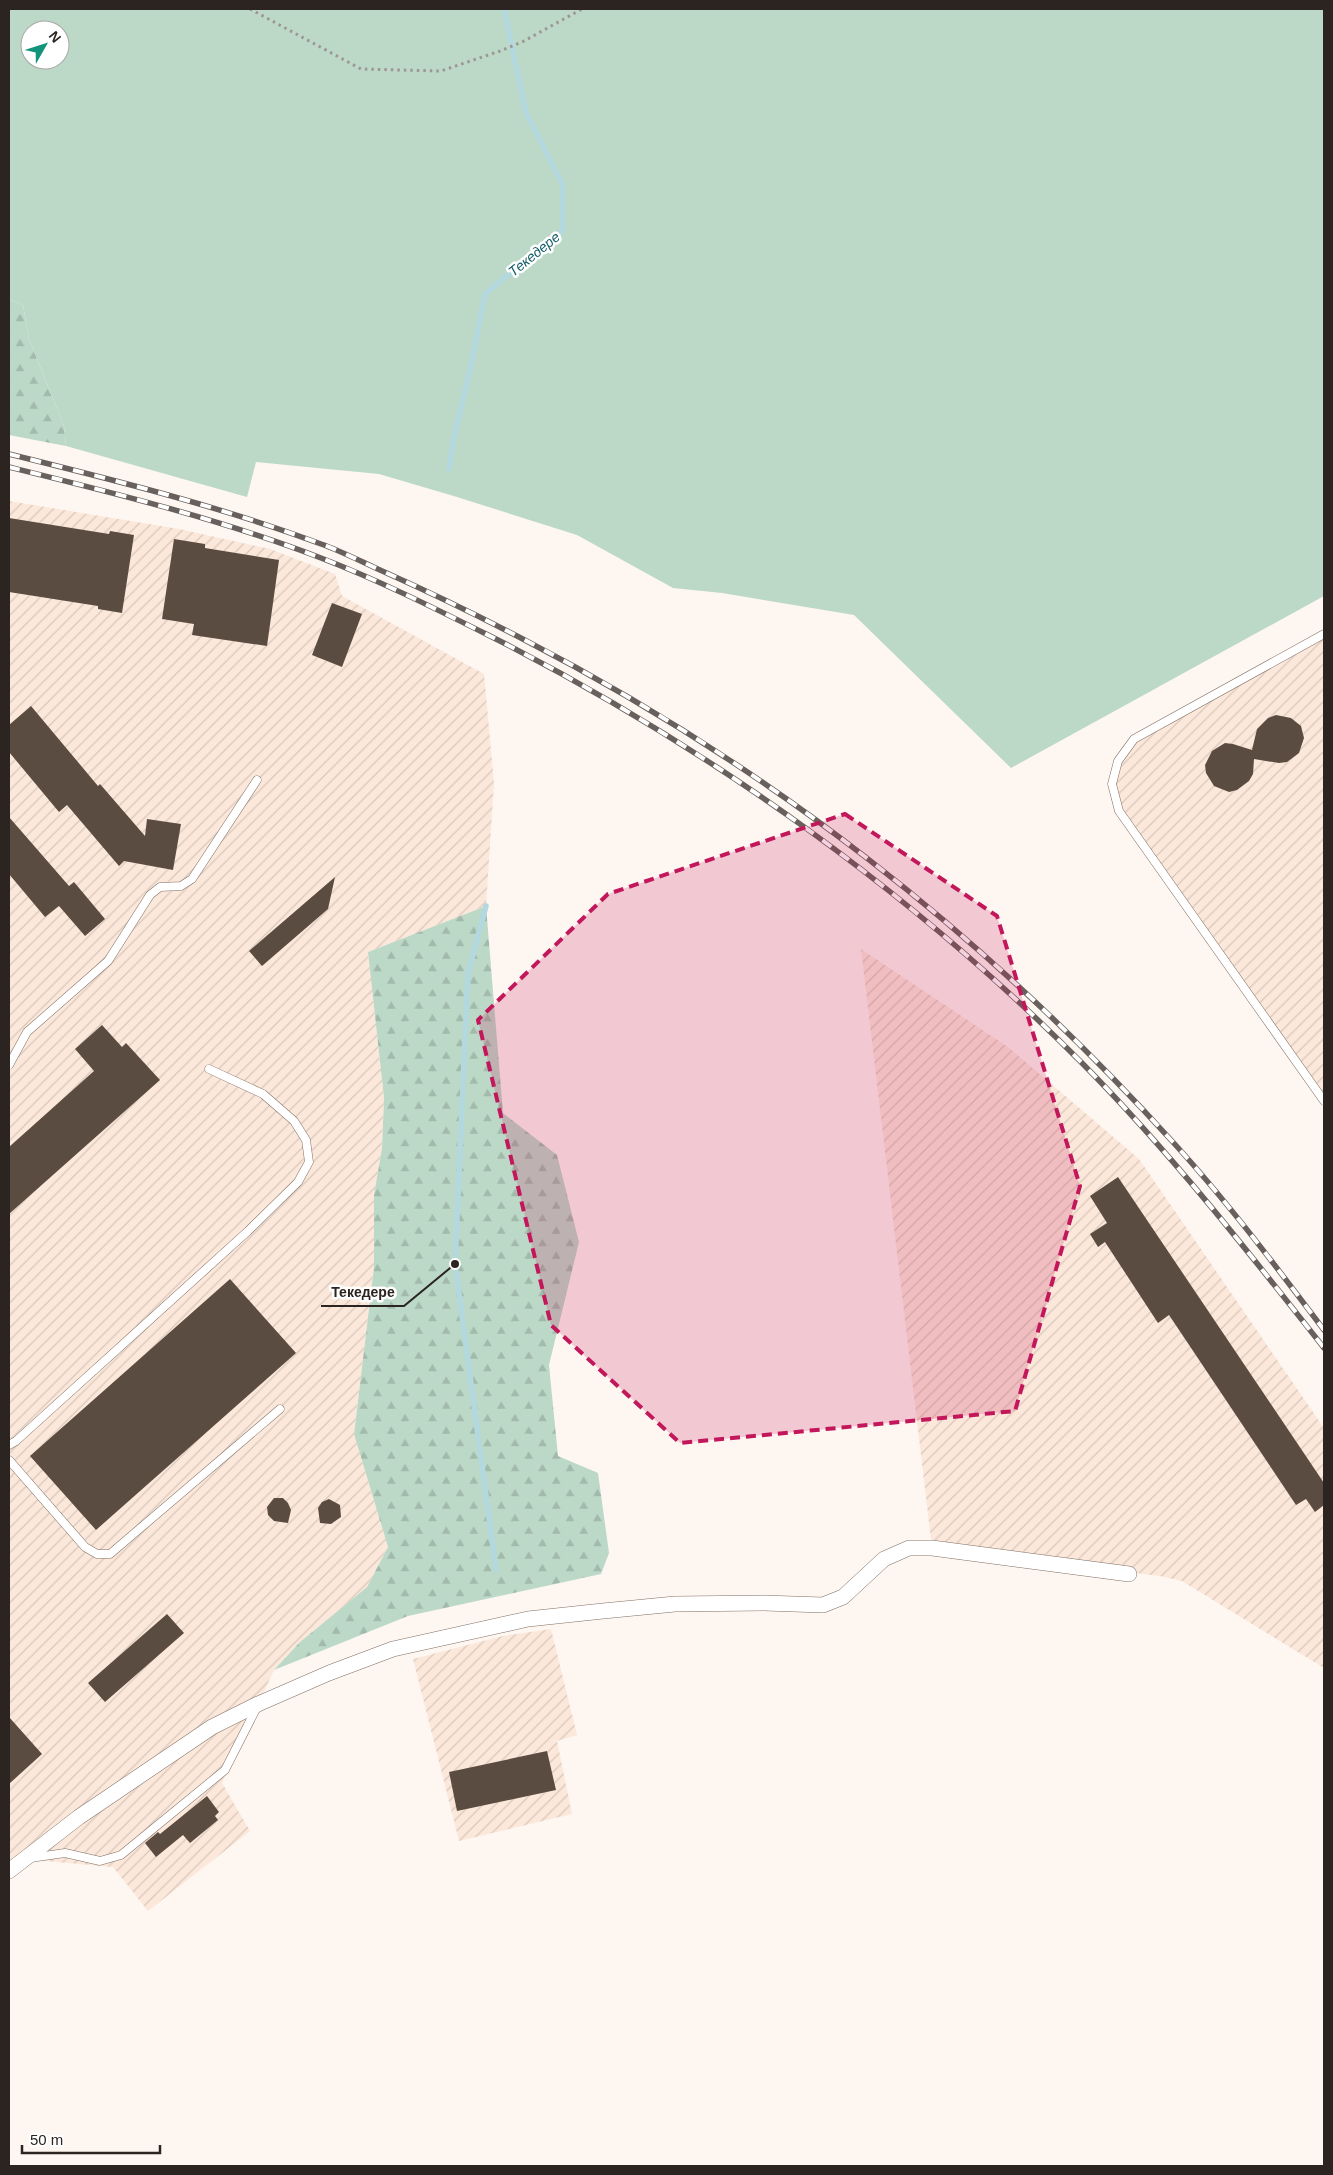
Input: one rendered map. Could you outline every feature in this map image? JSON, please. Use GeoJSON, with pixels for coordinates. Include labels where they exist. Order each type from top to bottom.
{"type":"FeatureCollection","features":[{"type":"Feature","properties":{"kind":"street"},"geometry":{"type":"LineString","coordinates":[[9,1871],[80,1817],[212,1727],[328,1673],[393,1649],[528,1619],[675,1604],[764,1603],[823,1605],[843,1597],[884,1558],[910,1548],[932,1548],[1129,1574]]}},
{"type":"Feature","properties":{"kind":"lane"},"geometry":{"type":"LineString","coordinates":[[1324,634],[1134,739],[1118,761],[1112,784],[1119,812],[1324,1101]]}},
{"type":"Feature","properties":{"kind":"lane"},"geometry":{"type":"LineString","coordinates":[[9,1065],[27,1032],[108,961],[150,895],[160,887],[181,886],[192,879],[257,780]]}},
{"type":"Feature","properties":{"kind":"lane"},"geometry":{"type":"LineString","coordinates":[[9,1445],[16,1441],[234,1244],[298,1182],[309,1162],[306,1140],[294,1122],[263,1094],[209,1069]]}},
{"type":"Feature","properties":{"kind":"lane"},"geometry":{"type":"LineString","coordinates":[[9,1460],[85,1547],[97,1554],[110,1554],[280,1408]]}},
{"type":"Feature","properties":{"kind":"lane"},"geometry":{"type":"LineString","coordinates":[[23,1859],[66,1853],[100,1861],[121,1855],[225,1770],[258,1704]]}},
{"type":"Feature","properties":{"kind":"path"},"geometry":{"type":"LineString","coordinates":[[250,9],[361,69],[441,71],[500,51],[582,9]]}},
{"type":"Feature","properties":{"kind":"highlighted area"},"geometry":{"type":"Polygon","coordinates":[[[845,814],[997,916],[1080,1186],[1015,1411],[680,1443],[551,1325],[478,1020],[608,894],[845,814]]]}},
{"type":"Feature","properties":{"kind":"shaded area"},"geometry":{"type":"Polygon","coordinates":[[[9,501],[179,529],[270,549],[335,574],[342,596],[484,674],[494,783],[486,906],[368,952],[384,1098],[382,1148],[374,1195],[374,1267],[354,1434],[388,1547],[367,1587],[300,1642],[274,1670],[222,1783],[250,1831],[148,1911],[113,1867],[23,1859],[9,1871],[9,501]]]}},
{"type":"Feature","properties":{"kind":"shaded area"},"geometry":{"type":"Polygon","coordinates":[[[1324,634],[1324,1101],[1119,811],[1112,784],[1118,761],[1134,739],[1324,634]]]}},
{"type":"Feature","properties":{"kind":"shaded area"},"geometry":{"type":"Polygon","coordinates":[[[861,949],[1008,1047],[1139,1159],[1324,1428],[1324,1668],[1182,1581],[1160,1576],[932,1548],[861,949]]]}},
{"type":"Feature","properties":{"kind":"shaded area"},"geometry":{"type":"Polygon","coordinates":[[[551,1629],[577,1735],[557,1741],[572,1814],[459,1841],[413,1659],[503,1636],[551,1629]]]}},
{"type":"Feature","properties":{"kind":"green space"},"geometry":{"type":"Polygon","coordinates":[[[9,9],[1324,9],[1324,596],[1011,768],[854,615],[722,593],[673,588],[577,535],[379,474],[256,462],[247,497],[66,446],[64,426],[29,339],[23,305],[9,299],[9,9]]]}},
{"type":"Feature","properties":{"kind":"green space"},"geometry":{"type":"Polygon","coordinates":[[[9,299],[23,305],[29,339],[64,426],[66,446],[9,435],[9,299]]]}},
{"type":"Feature","properties":{"kind":"green space"},"geometry":{"type":"Polygon","coordinates":[[[486,906],[503,1113],[557,1155],[579,1242],[549,1365],[558,1456],[598,1473],[609,1553],[601,1574],[408,1616],[274,1670],[300,1642],[367,1587],[388,1547],[354,1434],[374,1267],[374,1195],[382,1148],[384,1098],[368,952],[486,906]]]}},
{"type":"Feature","properties":{"kind":"building"},"geometry":{"type":"Polygon","coordinates":[[[9,518],[109,534],[110,531],[134,535],[122,613],[98,609],[98,606],[9,592],[9,518]]]}},
{"type":"Feature","properties":{"kind":"building"},"geometry":{"type":"Polygon","coordinates":[[[174,539],[205,544],[205,548],[279,560],[267,646],[192,635],[194,624],[162,619],[174,539]]]}},
{"type":"Feature","properties":{"kind":"building"},"geometry":{"type":"Polygon","coordinates":[[[332,603],[362,614],[342,667],[312,655],[332,603]]]}},
{"type":"Feature","properties":{"kind":"building"},"geometry":{"type":"Polygon","coordinates":[[[31,706],[98,786],[100,784],[145,836],[147,819],[181,824],[173,870],[124,861],[119,866],[67,805],[59,812],[9,752],[9,725],[31,706]]]}},
{"type":"Feature","properties":{"kind":"building"},"geometry":{"type":"Polygon","coordinates":[[[1276,715],[1291,718],[1301,726],[1304,738],[1299,753],[1287,762],[1279,763],[1254,759],[1253,774],[1249,781],[1237,790],[1229,792],[1214,786],[1206,773],[1205,765],[1212,751],[1225,743],[1252,750],[1257,729],[1268,718],[1276,715]]]}},
{"type":"Feature","properties":{"kind":"building"},"geometry":{"type":"Polygon","coordinates":[[[9,817],[69,886],[74,882],[105,919],[85,936],[59,906],[45,917],[9,874],[9,817]]]}},
{"type":"Feature","properties":{"kind":"building"},"geometry":{"type":"Polygon","coordinates":[[[335,877],[328,909],[262,966],[249,951],[335,877]]]}},
{"type":"Feature","properties":{"kind":"building"},"geometry":{"type":"Polygon","coordinates":[[[102,1025],[122,1047],[126,1043],[160,1080],[9,1214],[9,1147],[94,1071],[75,1049],[102,1025]]]}},
{"type":"Feature","properties":{"kind":"building"},"geometry":{"type":"Polygon","coordinates":[[[1118,1177],[1324,1483],[1324,1505],[1315,1512],[1306,1499],[1296,1505],[1169,1315],[1158,1323],[1105,1242],[1098,1247],[1090,1234],[1107,1223],[1090,1196],[1118,1177]]]}},
{"type":"Feature","properties":{"kind":"building"},"geometry":{"type":"Polygon","coordinates":[[[230,1279],[296,1353],[96,1530],[30,1456],[230,1279]]]}},
{"type":"Feature","properties":{"kind":"building"},"geometry":{"type":"Polygon","coordinates":[[[274,1498],[283,1498],[288,1503],[291,1510],[288,1523],[274,1521],[268,1515],[267,1507],[274,1498]]]}},
{"type":"Feature","properties":{"kind":"building"},"geometry":{"type":"Polygon","coordinates":[[[329,1499],[340,1505],[341,1517],[331,1524],[320,1523],[318,1508],[322,1502],[329,1499]]]}},
{"type":"Feature","properties":{"kind":"building"},"geometry":{"type":"Polygon","coordinates":[[[167,1614],[184,1633],[105,1702],[88,1683],[167,1614]]]}},
{"type":"Feature","properties":{"kind":"building"},"geometry":{"type":"Polygon","coordinates":[[[9,1717],[42,1754],[9,1784],[9,1717]]]}},
{"type":"Feature","properties":{"kind":"building"},"geometry":{"type":"Polygon","coordinates":[[[547,1751],[556,1790],[457,1811],[449,1772],[547,1751]]]}},
{"type":"Feature","properties":{"kind":"building"},"geometry":{"type":"Polygon","coordinates":[[[207,1796],[219,1812],[215,1816],[218,1820],[190,1843],[183,1835],[156,1857],[145,1843],[158,1832],[160,1834],[207,1796]]]}},
{"type":"Feature","properties":{"kind":"waterway","name":"Текедере"},"geometry":{"type":"LineString","coordinates":[[449,469],[454,437],[485,294],[563,230],[563,185],[526,113],[504,9]]}},
{"type":"Feature","properties":{"kind":"waterway","name":"Текедере"},"geometry":{"type":"LineString","coordinates":[[486,906],[468,973],[455,1264],[496,1570]]}},
{"type":"Feature","properties":{"kind":"railway"},"geometry":{"type":"LineString","coordinates":[[9,454],[205,506],[283,530],[336,550],[433,594],[519,637],[611,687],[700,741],[785,798],[868,859],[948,923],[1025,992],[1099,1064],[1171,1140],[1250,1233],[1324,1330]]}},
{"type":"Feature","properties":{"kind":"railway"},"geometry":{"type":"LineString","coordinates":[[9,467],[206,519],[283,544],[366,576],[498,640],[578,683],[656,728],[732,777],[879,883],[949,940],[1017,1000],[1115,1097],[1177,1166],[1324,1348]]}},
{"type":"Feature","properties":{"kind":"place","name":"Текедере"},"geometry":{"type":"Point","coordinates":[455,1264]}}]}
